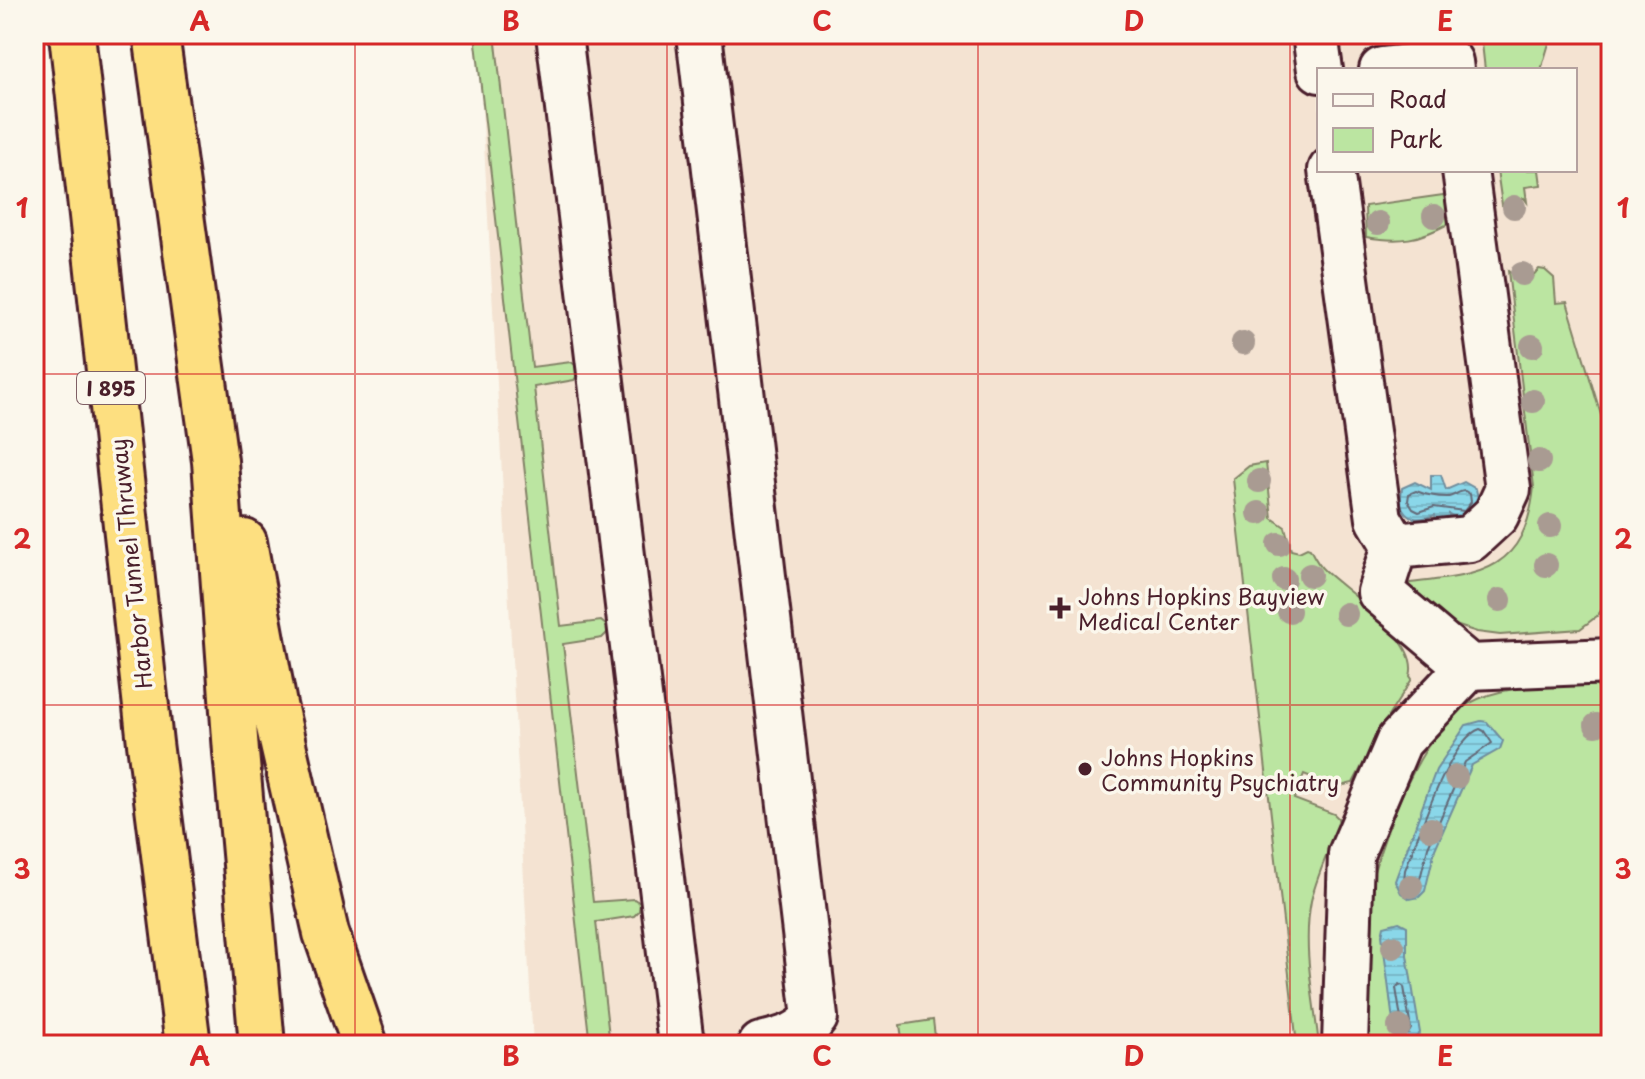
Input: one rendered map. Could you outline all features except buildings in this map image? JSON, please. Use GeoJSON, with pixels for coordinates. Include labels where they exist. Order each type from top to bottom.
{"type":"FeatureCollection","features":[{"type":"Feature","properties":{"kind":"highway","name":"Harbor Tunnel Thruway"},"geometry":{"type":"LineString","coordinates":[[72,34],[150,743],[188,1045]]}},
{"type":"Feature","properties":{"kind":"highway"},"geometry":{"type":"LineString","coordinates":[[156,34],[215,461],[236,752],[262,1045]]}},
{"type":"Feature","properties":{"kind":"highway"},"geometry":{"type":"LineString","coordinates":[[215,461],[247,549],[274,705],[326,933],[365,1045]]}},
{"type":"Feature","properties":{"kind":"highway"},"geometry":{"type":"LineString","coordinates":[[150,743],[172,1045]]}},
{"type":"Feature","properties":{"kind":"lane"},"geometry":{"type":"LineString","coordinates":[[559,34],[677,1012],[684,1045]]}},
{"type":"Feature","properties":{"kind":"lane"},"geometry":{"type":"LineString","coordinates":[[699,34],[815,1017],[807,1029],[761,1045]]}},
{"type":"Feature","properties":{"kind":"lane"},"geometry":{"type":"LineString","coordinates":[[1315,34],[1320,68]]}},
{"type":"Feature","properties":{"kind":"lane"},"geometry":{"type":"LineString","coordinates":[[1399,68],[1450,62],[1451,68]]}},
{"type":"Feature","properties":{"kind":"lane"},"geometry":{"type":"LineString","coordinates":[[1331,172],[1379,519],[1395,546],[1380,592],[1469,667],[1611,661]]}},
{"type":"Feature","properties":{"kind":"lane"},"geometry":{"type":"LineString","coordinates":[[1395,546],[1470,539],[1496,515],[1508,489],[1465,172]]}},
{"type":"Feature","properties":{"kind":"lane"},"geometry":{"type":"LineString","coordinates":[[1345,1045],[1351,854],[1399,741],[1469,667]]}},
{"type":"Feature","properties":{"kind":"shaded area","name":"Johns Hopkins Bayview Medical Center"},"geometry":{"type":"Polygon","coordinates":[[[478,34],[1611,34],[1611,1045],[533,1045],[478,34]]]}},
{"type":"Feature","properties":{"kind":"green space"},"geometry":{"type":"Polygon","coordinates":[[[475,34],[495,34],[532,367],[571,362],[578,367],[579,373],[574,380],[534,387],[561,626],[601,621],[607,626],[607,633],[602,638],[563,644],[593,902],[634,899],[640,903],[639,911],[634,916],[596,922],[610,1045],[590,1045],[475,34]]]}},
{"type":"Feature","properties":{"kind":"green space"},"geometry":{"type":"Polygon","coordinates":[[[1481,34],[1549,34],[1542,68],[1485,68],[1481,34]]]}},
{"type":"Feature","properties":{"kind":"green space"},"geometry":{"type":"Polygon","coordinates":[[[1497,172],[1539,172],[1541,185],[1525,187],[1527,202],[1524,198],[1502,205],[1497,172]]]}},
{"type":"Feature","properties":{"kind":"green space"},"geometry":{"type":"Polygon","coordinates":[[[1448,196],[1450,223],[1409,239],[1366,237],[1365,206],[1448,196]]]}},
{"type":"Feature","properties":{"kind":"green space"},"geometry":{"type":"Polygon","coordinates":[[[1539,269],[1554,278],[1556,303],[1567,302],[1610,445],[1611,597],[1597,616],[1580,629],[1500,635],[1477,632],[1452,624],[1406,586],[1478,572],[1510,553],[1521,537],[1534,487],[1508,271],[1521,282],[1527,282],[1539,269]]]}},
{"type":"Feature","properties":{"kind":"green space"},"geometry":{"type":"Polygon","coordinates":[[[1266,463],[1272,518],[1285,527],[1291,550],[1299,552],[1310,549],[1323,569],[1394,632],[1410,662],[1412,679],[1353,783],[1336,787],[1304,774],[1294,799],[1334,814],[1339,825],[1316,882],[1309,919],[1310,973],[1319,1045],[1297,1045],[1233,479],[1249,466],[1266,463]]]}},
{"type":"Feature","properties":{"kind":"green space"},"geometry":{"type":"Polygon","coordinates":[[[1593,683],[1611,699],[1611,1045],[1369,1045],[1358,965],[1361,927],[1368,893],[1393,817],[1427,747],[1447,721],[1468,704],[1483,697],[1513,689],[1593,683]]]}},
{"type":"Feature","properties":{"kind":"green space"},"geometry":{"type":"Polygon","coordinates":[[[933,1020],[936,1045],[903,1045],[900,1025],[933,1020]]]}},
{"type":"Feature","properties":{"kind":"water"},"geometry":{"type":"Polygon","coordinates":[[[1431,475],[1441,475],[1446,490],[1464,482],[1476,489],[1479,503],[1460,520],[1449,514],[1449,529],[1438,526],[1435,515],[1419,519],[1410,516],[1400,503],[1402,488],[1415,482],[1431,490],[1431,475]]]}},
{"type":"Feature","properties":{"kind":"water"},"geometry":{"type":"Polygon","coordinates":[[[1487,722],[1503,741],[1500,749],[1472,765],[1435,849],[1425,891],[1419,897],[1410,899],[1401,893],[1395,881],[1436,770],[1466,725],[1487,722]]]}},
{"type":"Feature","properties":{"kind":"water"},"geometry":{"type":"Polygon","coordinates":[[[1399,922],[1407,926],[1407,955],[1420,1033],[1410,1043],[1395,1037],[1382,935],[1384,926],[1399,922]]]}},
{"type":"Feature","properties":{"kind":"place","name":"Johns Hopkins Bayview Medical Center"},"geometry":{"type":"Point","coordinates":[1060,608]}},
{"type":"Feature","properties":{"kind":"place","name":"Johns Hopkins Community Psychiatry"},"geometry":{"type":"Point","coordinates":[1085,769]}}]}
